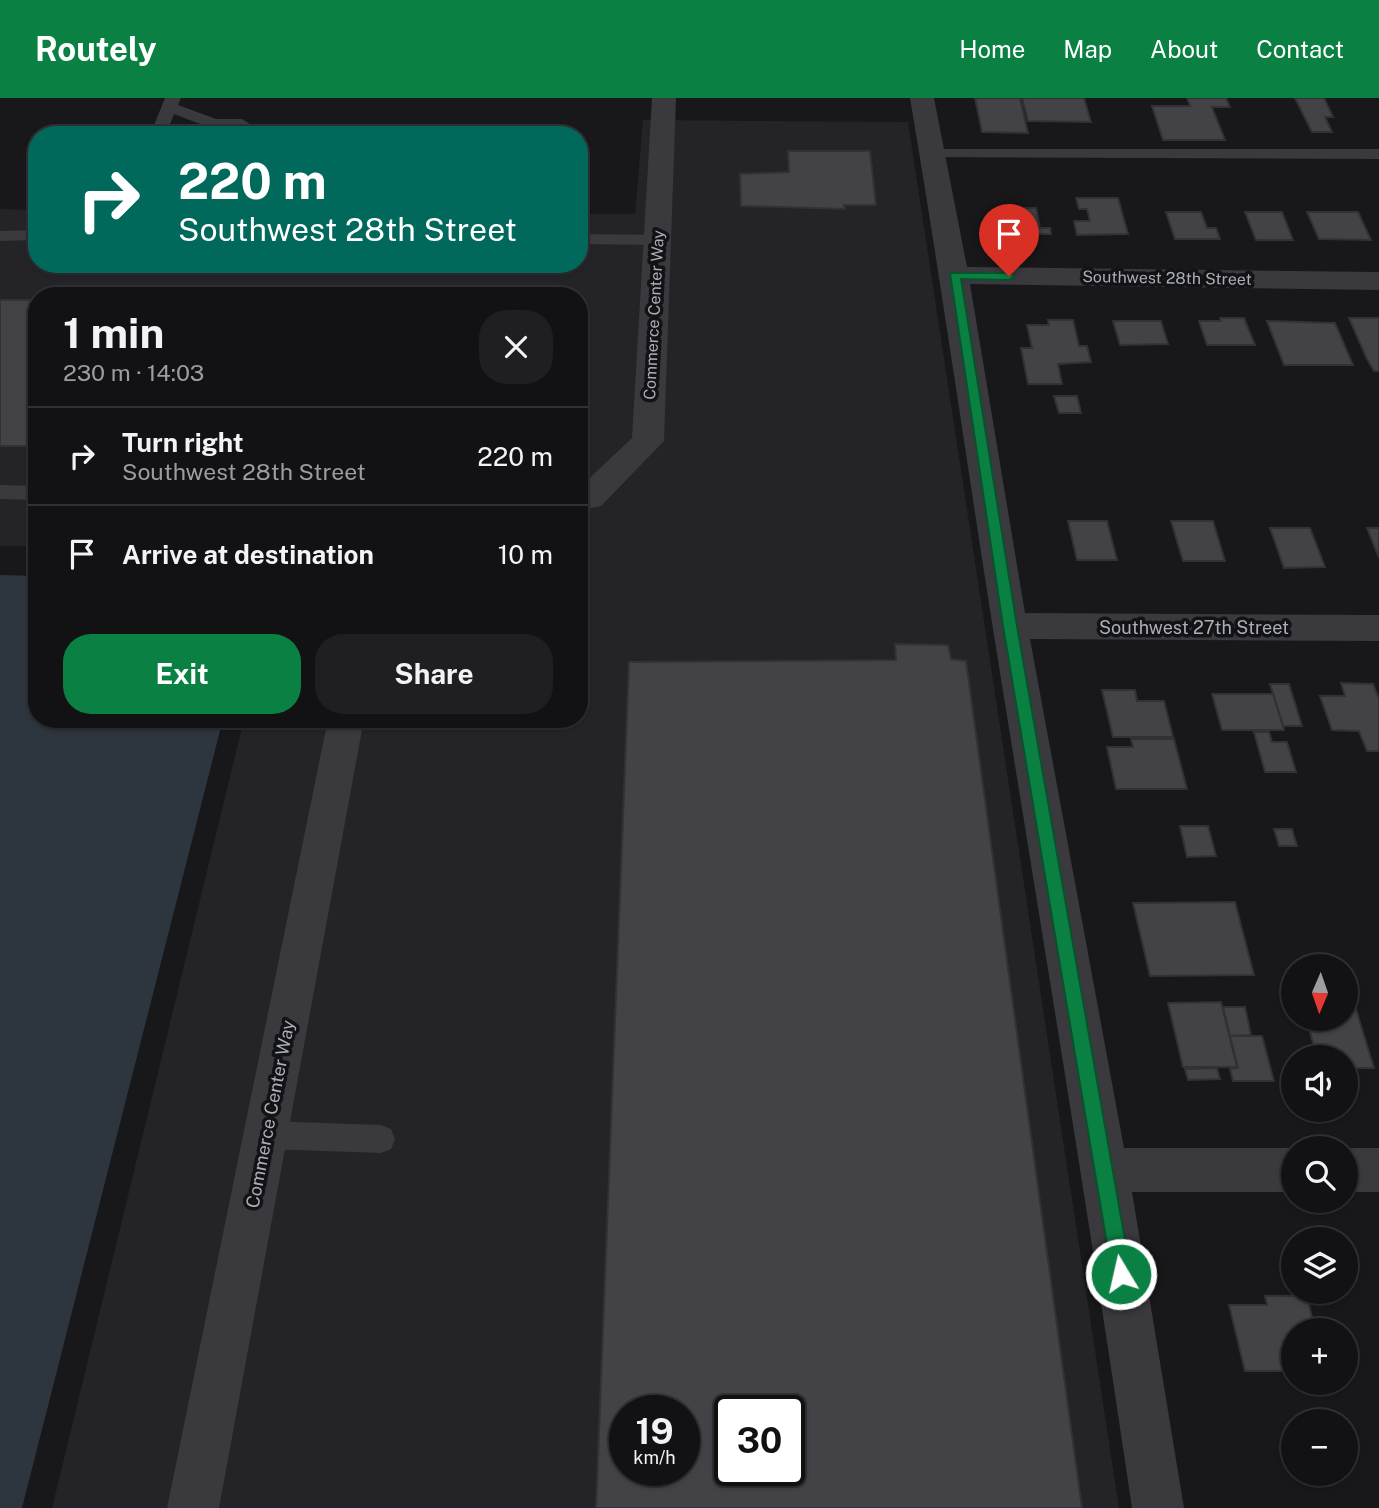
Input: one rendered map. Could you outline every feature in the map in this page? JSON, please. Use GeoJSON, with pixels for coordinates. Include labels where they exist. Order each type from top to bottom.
{"type":"FeatureCollection","features":[{"type":"Feature","properties":{"kind":"street","name":"Commerce Center Way"},"geometry":{"type":"LineString","coordinates":[[588,498],[648,441],[664,98]]}},
{"type":"Feature","properties":{"kind":"street"},"geometry":{"type":"LineString","coordinates":[[922,98],[954,275],[1010,626],[1105,1170],[1158,1508]]}},
{"type":"Feature","properties":{"kind":"street","name":"Southwest 28th Street"},"geometry":{"type":"LineString","coordinates":[[954,275],[1379,281]]}},
{"type":"Feature","properties":{"kind":"street","name":"Southwest 27th Street"},"geometry":{"type":"LineString","coordinates":[[1010,626],[1379,628]]}},
{"type":"Feature","properties":{"kind":"street","name":"Commerce Center Way"},"geometry":{"type":"LineString","coordinates":[[193,1508],[344,728]]}},
{"type":"Feature","properties":{"kind":"street"},"geometry":{"type":"LineString","coordinates":[[1105,1170],[1281,1170]]}},
{"type":"Feature","properties":{"kind":"street"},"geometry":{"type":"LineString","coordinates":[[1358,1170],[1379,1170]]}},
{"type":"Feature","properties":{"kind":"lane"},"geometry":{"type":"LineString","coordinates":[[162,126],[171,102],[214,124],[242,124]]}},
{"type":"Feature","properties":{"kind":"lane"},"geometry":{"type":"LineString","coordinates":[[932,154],[1379,154]]}},
{"type":"Feature","properties":{"kind":"lane"},"geometry":{"type":"LineString","coordinates":[[0,236],[28,235]]}},
{"type":"Feature","properties":{"kind":"lane"},"geometry":{"type":"LineString","coordinates":[[588,239],[657,240]]}},
{"type":"Feature","properties":{"kind":"lane"},"geometry":{"type":"LineString","coordinates":[[0,492],[28,492]]}},
{"type":"Feature","properties":{"kind":"lane"},"geometry":{"type":"LineString","coordinates":[[265,1135],[381,1139]]}},
{"type":"Feature","properties":{"kind":"shaded area"},"geometry":{"type":"Polygon","coordinates":[[[643,120],[908,122],[1119,1508],[52,1508],[242,728],[588,728],[588,287],[28,287],[28,546],[0,546],[0,209],[28,210],[28,273],[588,273],[588,214],[635,214],[643,120]]]}},
{"type":"Feature","properties":{"kind":"shaded area"},"geometry":{"type":"Polygon","coordinates":[[[0,575],[28,576],[28,728],[221,728],[22,1508],[0,1508],[0,575]]]}},
{"type":"Feature","properties":{"kind":"building"},"geometry":{"type":"Polygon","coordinates":[[[975,98],[1020,98],[1028,133],[982,132],[975,98]]]}},
{"type":"Feature","properties":{"kind":"building"},"geometry":{"type":"Polygon","coordinates":[[[1022,98],[1084,98],[1091,122],[1028,121],[1022,98]]]}},
{"type":"Feature","properties":{"kind":"building"},"geometry":{"type":"Polygon","coordinates":[[[1187,98],[1226,98],[1230,107],[1212,107],[1225,140],[1163,140],[1152,106],[1190,106],[1187,98]]]}},
{"type":"Feature","properties":{"kind":"building"},"geometry":{"type":"Polygon","coordinates":[[[1295,98],[1324,98],[1333,117],[1325,117],[1332,132],[1312,132],[1295,98]]]}},
{"type":"Feature","properties":{"kind":"building"},"geometry":{"type":"Polygon","coordinates":[[[788,151],[870,151],[876,205],[844,205],[845,209],[741,206],[740,174],[789,172],[788,151]]]}},
{"type":"Feature","properties":{"kind":"building"},"geometry":{"type":"Polygon","coordinates":[[[1076,198],[1118,198],[1128,234],[1077,235],[1074,221],[1090,221],[1087,209],[1079,209],[1076,198]]]}},
{"type":"Feature","properties":{"kind":"building"},"geometry":{"type":"Polygon","coordinates":[[[1001,208],[1036,208],[1040,228],[1050,228],[1051,234],[1002,237],[1002,231],[1005,231],[1001,208]]]}},
{"type":"Feature","properties":{"kind":"building"},"geometry":{"type":"Polygon","coordinates":[[[1166,212],[1201,212],[1207,228],[1216,228],[1220,239],[1175,239],[1166,212]]]}},
{"type":"Feature","properties":{"kind":"building"},"geometry":{"type":"Polygon","coordinates":[[[1245,212],[1282,212],[1293,240],[1256,240],[1245,212]]]}},
{"type":"Feature","properties":{"kind":"building"},"geometry":{"type":"Polygon","coordinates":[[[1307,212],[1358,212],[1371,240],[1319,239],[1307,212]]]}},
{"type":"Feature","properties":{"kind":"building"},"geometry":{"type":"Polygon","coordinates":[[[0,300],[28,300],[28,446],[0,446],[0,300]]]}},
{"type":"Feature","properties":{"kind":"building"},"geometry":{"type":"Polygon","coordinates":[[[1220,318],[1244,318],[1255,345],[1207,345],[1199,321],[1221,321],[1220,318]]]}},
{"type":"Feature","properties":{"kind":"building"},"geometry":{"type":"Polygon","coordinates":[[[1349,318],[1379,318],[1379,371],[1374,371],[1367,359],[1349,318]]]}},
{"type":"Feature","properties":{"kind":"building"},"geometry":{"type":"Polygon","coordinates":[[[1048,320],[1073,320],[1079,346],[1087,346],[1091,362],[1058,364],[1062,384],[1028,384],[1021,348],[1032,348],[1027,325],[1049,325],[1048,320]]]}},
{"type":"Feature","properties":{"kind":"building"},"geometry":{"type":"Polygon","coordinates":[[[1113,321],[1161,321],[1168,344],[1120,345],[1113,321]]]}},
{"type":"Feature","properties":{"kind":"building"},"geometry":{"type":"Polygon","coordinates":[[[1267,321],[1335,323],[1353,365],[1284,365],[1267,321]]]}},
{"type":"Feature","properties":{"kind":"building"},"geometry":{"type":"Polygon","coordinates":[[[1054,396],[1077,396],[1081,413],[1059,413],[1054,396]]]}},
{"type":"Feature","properties":{"kind":"building"},"geometry":{"type":"Polygon","coordinates":[[[1068,521],[1107,521],[1117,560],[1077,560],[1068,521]]]}},
{"type":"Feature","properties":{"kind":"building"},"geometry":{"type":"Polygon","coordinates":[[[1171,521],[1213,521],[1225,561],[1183,561],[1171,521]]]}},
{"type":"Feature","properties":{"kind":"building"},"geometry":{"type":"Polygon","coordinates":[[[1270,528],[1310,528],[1325,567],[1284,568],[1270,528]]]}},
{"type":"Feature","properties":{"kind":"building"},"geometry":{"type":"Polygon","coordinates":[[[1367,528],[1379,528],[1379,558],[1367,528]]]}},
{"type":"Feature","properties":{"kind":"building"},"geometry":{"type":"Polygon","coordinates":[[[895,644],[948,645],[951,659],[966,661],[1082,1508],[596,1508],[629,662],[896,660],[895,644]]]}},
{"type":"Feature","properties":{"kind":"building"},"geometry":{"type":"Polygon","coordinates":[[[1341,683],[1373,684],[1379,699],[1379,751],[1367,751],[1359,731],[1332,730],[1320,696],[1345,696],[1341,683]]]}},
{"type":"Feature","properties":{"kind":"building"},"geometry":{"type":"Polygon","coordinates":[[[1270,684],[1289,684],[1302,726],[1283,726],[1270,684]]]}},
{"type":"Feature","properties":{"kind":"building"},"geometry":{"type":"Polygon","coordinates":[[[1102,690],[1135,690],[1137,701],[1164,701],[1173,737],[1113,737],[1102,690]]]}},
{"type":"Feature","properties":{"kind":"building"},"geometry":{"type":"Polygon","coordinates":[[[1212,694],[1273,694],[1284,730],[1222,730],[1212,694]]]}},
{"type":"Feature","properties":{"kind":"building"},"geometry":{"type":"Polygon","coordinates":[[[1254,732],[1269,732],[1272,742],[1287,742],[1296,772],[1265,772],[1254,732]]]}},
{"type":"Feature","properties":{"kind":"building"},"geometry":{"type":"Polygon","coordinates":[[[1131,739],[1174,739],[1187,789],[1116,789],[1107,747],[1133,747],[1131,739]]]}},
{"type":"Feature","properties":{"kind":"building"},"geometry":{"type":"Polygon","coordinates":[[[1180,826],[1208,826],[1216,856],[1187,857],[1180,826]]]}},
{"type":"Feature","properties":{"kind":"building"},"geometry":{"type":"Polygon","coordinates":[[[1274,829],[1292,829],[1297,846],[1279,846],[1274,829]]]}},
{"type":"Feature","properties":{"kind":"building"},"geometry":{"type":"Polygon","coordinates":[[[1235,902],[1254,975],[1150,976],[1133,903],[1235,902]]]}},
{"type":"Feature","properties":{"kind":"building"},"geometry":{"type":"Polygon","coordinates":[[[1221,1002],[1237,1067],[1183,1067],[1168,1003],[1221,1002]]]}},
{"type":"Feature","properties":{"kind":"building"},"geometry":{"type":"Polygon","coordinates":[[[1223,1007],[1245,1007],[1251,1035],[1230,1036],[1223,1007]]]}},
{"type":"Feature","properties":{"kind":"building"},"geometry":{"type":"Polygon","coordinates":[[[1358,1016],[1374,1068],[1358,1068],[1358,1045],[1314,1045],[1310,1031],[1358,1031],[1358,1016]]]}},
{"type":"Feature","properties":{"kind":"building"},"geometry":{"type":"Polygon","coordinates":[[[1230,1036],[1262,1036],[1274,1081],[1233,1081],[1230,1069],[1238,1068],[1230,1036]]]}},
{"type":"Feature","properties":{"kind":"building"},"geometry":{"type":"Polygon","coordinates":[[[1217,1068],[1220,1079],[1188,1080],[1185,1069],[1217,1068]]]}},
{"type":"Feature","properties":{"kind":"building"},"geometry":{"type":"Polygon","coordinates":[[[1265,1296],[1281,1296],[1281,1304],[1309,1304],[1312,1318],[1281,1318],[1281,1371],[1245,1371],[1229,1305],[1267,1305],[1265,1296]]]}},
{"type":"Feature","properties":{"kind":"route"},"geometry":{"type":"LineString","coordinates":[[1009,276],[954,275],[1010,626],[1121,1274]]}}]}
